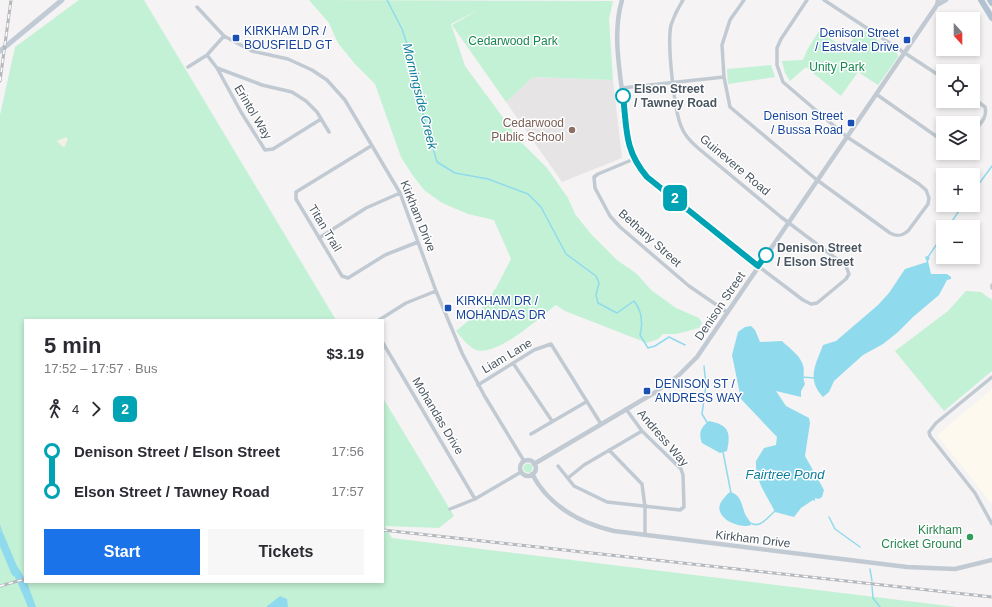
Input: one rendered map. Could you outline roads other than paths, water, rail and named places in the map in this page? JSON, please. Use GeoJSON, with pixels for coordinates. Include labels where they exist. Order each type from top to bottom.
{"type":"FeatureCollection","features":[{"type":"Feature","properties":{"kind":"main road"},"geometry":{"type":"LineString","coordinates":[[0,51],[62,0]]}},
{"type":"Feature","properties":{"kind":"main road"},"geometry":{"type":"LineString","coordinates":[[981,0],[992,18]]}},
{"type":"Feature","properties":{"kind":"street"},"geometry":{"type":"LineString","coordinates":[[622,0],[619,12],[617,34],[627,135],[630,150],[634,159],[647,177],[758,266]]}},
{"type":"Feature","properties":{"kind":"street","name":"Guinevere Road"},"geometry":{"type":"LineString","coordinates":[[683,0],[676,11],[670,37],[676,111],[681,128],[688,138],[788,222],[846,266],[849,270],[848,277],[817,303],[810,304],[758,266]]}},
{"type":"Feature","properties":{"kind":"street"},"geometry":{"type":"LineString","coordinates":[[744,0],[730,20],[722,44],[724,77],[730,106],[817,180],[890,233],[899,236],[908,231],[928,204],[929,195],[919,184],[847,137],[789,88],[783,82],[778,70],[776,56],[779,44],[807,0]]}},
{"type":"Feature","properties":{"kind":"street"},"geometry":{"type":"LineString","coordinates":[[824,0],[936,74]]}},
{"type":"Feature","properties":{"kind":"street","name":"Denison Street"},"geometry":{"type":"LineString","coordinates":[[534,464],[667,385],[697,357],[938,2],[946,0]]}},
{"type":"Feature","properties":{"kind":"street","name":"Kirkham Drive"},"geometry":{"type":"LineString","coordinates":[[197,7],[224,36],[252,51],[288,59],[312,70],[327,80],[345,100],[400,193],[436,291],[462,353],[478,385],[524,461]]}},
{"type":"Feature","properties":{"kind":"street"},"geometry":{"type":"LineString","coordinates":[[188,68],[207,55],[224,36]]}},
{"type":"Feature","properties":{"kind":"street"},"geometry":{"type":"LineString","coordinates":[[207,55],[217,68],[262,85],[292,92],[306,101],[321,119],[329,132]]}},
{"type":"Feature","properties":{"kind":"street","name":"Erintol Way"},"geometry":{"type":"LineString","coordinates":[[217,68],[259,143],[265,150],[273,149],[321,119]]}},
{"type":"Feature","properties":{"kind":"street"},"geometry":{"type":"LineString","coordinates":[[622,88],[724,77]]}},
{"type":"Feature","properties":{"kind":"street"},"geometry":{"type":"LineString","coordinates":[[876,94],[936,136]]}},
{"type":"Feature","properties":{"kind":"street"},"geometry":{"type":"LineString","coordinates":[[980,103],[985,107],[986,111],[986,116],[980,124]]}},
{"type":"Feature","properties":{"kind":"street","name":"Titan Trail"},"geometry":{"type":"LineString","coordinates":[[371,146],[296,192],[296,199],[342,276],[348,278],[385,255],[418,242]]}},
{"type":"Feature","properties":{"kind":"street","name":"Bethany Street"},"geometry":{"type":"LineString","coordinates":[[634,159],[594,177],[595,188],[610,216],[689,286],[728,312]]}},
{"type":"Feature","properties":{"kind":"street"},"geometry":{"type":"LineString","coordinates":[[319,238],[366,208],[400,193]]}},
{"type":"Feature","properties":{"kind":"street"},"geometry":{"type":"LineString","coordinates":[[381,319],[406,304],[436,291]]}},
{"type":"Feature","properties":{"kind":"street","name":"Liam Lane"},"geometry":{"type":"LineString","coordinates":[[478,385],[534,350],[551,344],[586,402]]}},
{"type":"Feature","properties":{"kind":"street","name":"Mohandas Drive"},"geometry":{"type":"LineString","coordinates":[[384,345],[475,499]]}},
{"type":"Feature","properties":{"kind":"street"},"geometry":{"type":"LineString","coordinates":[[513,364],[552,422]]}},
{"type":"Feature","properties":{"kind":"street"},"geometry":{"type":"LineString","coordinates":[[992,377],[936,423],[929,432],[930,436],[975,493],[992,524]]}},
{"type":"Feature","properties":{"kind":"street"},"geometry":{"type":"LineString","coordinates":[[531,434],[586,402],[601,424]]}},
{"type":"Feature","properties":{"kind":"street","name":"Andress Way"},"geometry":{"type":"LineString","coordinates":[[558,466],[574,486],[585,493],[607,502],[680,510],[684,507],[683,475],[680,469],[642,431],[626,409]]}},
{"type":"Feature","properties":{"kind":"street"},"geometry":{"type":"LineString","coordinates":[[568,478],[584,465],[642,431]]}},
{"type":"Feature","properties":{"kind":"street"},"geometry":{"type":"LineString","coordinates":[[609,450],[642,484],[645,507],[645,535]]}},
{"type":"Feature","properties":{"kind":"street"},"geometry":{"type":"LineString","coordinates":[[524,461],[529,461],[534,464],[535,470],[532,474],[524,475],[521,472],[520,467],[524,461]]}},
{"type":"Feature","properties":{"kind":"street"},"geometry":{"type":"LineString","coordinates":[[450,509],[475,499],[521,472]]}},
{"type":"Feature","properties":{"kind":"street","name":"Kirkham Drive"},"geometry":{"type":"LineString","coordinates":[[532,474],[543,492],[558,506],[575,517],[604,529],[907,567],[955,569],[992,560]]}},
{"type":"Feature","properties":{"kind":"water"},"geometry":{"type":"Polygon","coordinates":[[[927,256],[930,258],[928,261],[931,274],[947,274],[951,277],[951,279],[947,280],[939,295],[898,332],[883,344],[863,355],[834,381],[829,392],[823,397],[815,384],[814,371],[823,345],[836,341],[878,305],[889,293],[905,269],[927,262],[925,257],[927,256]]]}},
{"type":"Feature","properties":{"kind":"water","name":"Fairtree Pond"},"geometry":{"type":"Polygon","coordinates":[[[751,326],[755,330],[760,342],[782,341],[797,355],[802,361],[804,367],[805,384],[801,391],[801,397],[776,391],[786,406],[809,418],[810,423],[805,456],[824,490],[822,497],[819,499],[815,498],[815,501],[813,500],[801,508],[794,517],[775,512],[759,482],[757,475],[756,461],[764,448],[776,445],[777,437],[741,399],[732,355],[738,332],[745,327],[751,326]]]}},
{"type":"Feature","properties":{"kind":"water"},"geometry":{"type":"Polygon","coordinates":[[[709,421],[725,427],[727,430],[729,439],[727,451],[720,453],[702,443],[700,433],[709,421]]]}},
{"type":"Feature","properties":{"kind":"water"},"geometry":{"type":"Polygon","coordinates":[[[730,492],[737,495],[739,498],[751,525],[741,526],[735,524],[730,522],[721,514],[719,509],[720,504],[730,492]]]}},
{"type":"Feature","properties":{"kind":"water"},"geometry":{"type":"Polygon","coordinates":[[[0,524],[9,553],[24,577],[24,583],[27,583],[36,607],[28,607],[6,556],[0,524]]]}},
{"type":"Feature","properties":{"kind":"water"},"geometry":{"type":"Polygon","coordinates":[[[280,596],[287,599],[288,607],[266,607],[280,596]]]}},
{"type":"Feature","properties":{"kind":"waterway","name":"Morningside Creek"},"geometry":{"type":"LineString","coordinates":[[387,0],[402,29],[417,74],[416,89],[437,162],[455,173],[488,179],[528,194],[541,207],[566,254],[596,276],[599,283],[596,295],[598,303],[617,313],[634,301],[639,309],[641,317],[640,335],[648,348],[655,346],[669,337],[685,345]]}},
{"type":"Feature","properties":{"kind":"waterway","name":"Morningside Creek"},"geometry":{"type":"LineString","coordinates":[[980,182],[992,166]]}},
{"type":"Feature","properties":{"kind":"waterway","name":"Morningside Creek"},"geometry":{"type":"LineString","coordinates":[[953,220],[958,212]]}},
{"type":"Feature","properties":{"kind":"waterway","name":"Morningside Creek"},"geometry":{"type":"LineString","coordinates":[[928,257],[936,245]]}},
{"type":"Feature","properties":{"kind":"waterway","name":"Morningside Creek"},"geometry":{"type":"LineString","coordinates":[[704,366],[706,385],[702,414],[708,424]]}},
{"type":"Feature","properties":{"kind":"waterway"},"geometry":{"type":"LineString","coordinates":[[801,377],[815,378]]}},
{"type":"Feature","properties":{"kind":"waterway","name":"Morningside Creek"},"geometry":{"type":"LineString","coordinates":[[723,452],[731,493]]}},
{"type":"Feature","properties":{"kind":"waterway","name":"Morningside Creek"},"geometry":{"type":"LineString","coordinates":[[749,522],[756,525],[760,524],[775,511]]}},
{"type":"Feature","properties":{"kind":"waterway","name":"Morningside Creek"},"geometry":{"type":"LineString","coordinates":[[829,517],[835,529],[860,547]]}},
{"type":"Feature","properties":{"kind":"waterway"},"geometry":{"type":"LineString","coordinates":[[0,536],[15,572]]}},
{"type":"Feature","properties":{"kind":"waterway","name":"Morningside Creek"},"geometry":{"type":"LineString","coordinates":[[870,569],[872,581]]}},
{"type":"Feature","properties":{"kind":"waterway","name":"Morningside Creek"},"geometry":{"type":"LineString","coordinates":[[872,586],[873,598],[880,607]]}},
{"type":"Feature","properties":{"kind":"railway"},"geometry":{"type":"LineString","coordinates":[[0,81],[11,0]]}},
{"type":"Feature","properties":{"kind":"railway"},"geometry":{"type":"LineString","coordinates":[[384,530],[992,597]]}},
{"type":"Feature","properties":{"kind":"railway"},"geometry":{"type":"LineString","coordinates":[[0,586],[24,579]]}},
{"type":"Feature","properties":{"kind":"place","name":"KIRKHAM DR / BOUSFIELD GT"},"geometry":{"type":"Point","coordinates":[236,38]}},
{"type":"Feature","properties":{"kind":"place","name":"Denison Street / Eastvale Drive"},"geometry":{"type":"Point","coordinates":[907,40]}},
{"type":"Feature","properties":{"kind":"place","name":"Elson Street / Tawney Road"},"geometry":{"type":"Point","coordinates":[623,96]}},
{"type":"Feature","properties":{"kind":"place","name":"Denison Street / Bussa Road"},"geometry":{"type":"Point","coordinates":[851,123]}},
{"type":"Feature","properties":{"kind":"place","name":"Cedarwood Public School"},"geometry":{"type":"Point","coordinates":[572,130]}},
{"type":"Feature","properties":{"kind":"place","name":"Denison Street / Elson Street"},"geometry":{"type":"Point","coordinates":[766,255]}},
{"type":"Feature","properties":{"kind":"place","name":"KIRKHAM DR / MOHANDAS DR"},"geometry":{"type":"Point","coordinates":[448,308]}},
{"type":"Feature","properties":{"kind":"place","name":"DENISON ST / ANDRESS WAY"},"geometry":{"type":"Point","coordinates":[647,391]}},
{"type":"Feature","properties":{"kind":"place","name":"Kirkham Cricket Ground"},"geometry":{"type":"Point","coordinates":[970,537]}},
{"type":"Feature","properties":{"kind":"park label","name":"Cedarwood Park"},"geometry":{"type":"Point","coordinates":[513,41]}},
{"type":"Feature","properties":{"kind":"park label","name":"Unity Park"},"geometry":{"type":"Point","coordinates":[837,67]}}]}
